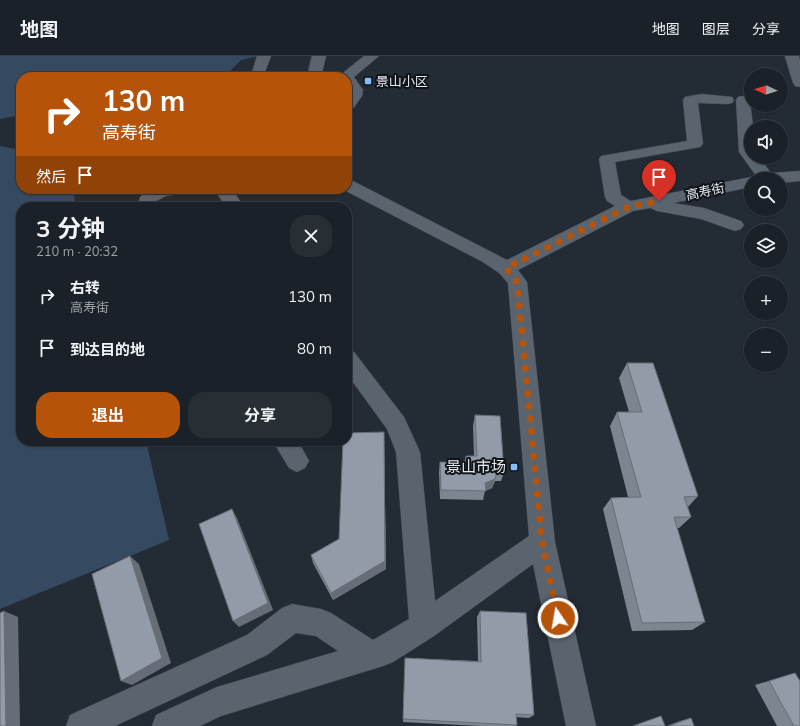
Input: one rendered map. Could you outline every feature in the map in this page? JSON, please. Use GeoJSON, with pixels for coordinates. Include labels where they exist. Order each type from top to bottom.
{"type":"FeatureCollection","features":[{"type":"Feature","properties":{"kind":"street"},"geometry":{"type":"LineString","coordinates":[[258,72],[264,56]]}},
{"type":"Feature","properties":{"kind":"street"},"geometry":{"type":"LineString","coordinates":[[313,72],[319,56]]}},
{"type":"Feature","properties":{"kind":"street"},"geometry":{"type":"LineString","coordinates":[[351,72],[372,56]]}},
{"type":"Feature","properties":{"kind":"street"},"geometry":{"type":"LineString","coordinates":[[792,56],[800,82]]}},
{"type":"Feature","properties":{"kind":"street"},"geometry":{"type":"LineString","coordinates":[[352,84],[356,90],[356,96],[352,101]]}},
{"type":"Feature","properties":{"kind":"street"},"geometry":{"type":"LineString","coordinates":[[628,207],[612,197],[607,159],[695,144],[690,100],[702,98],[727,100]]}},
{"type":"Feature","properties":{"kind":"street"},"geometry":{"type":"LineString","coordinates":[[743,100],[747,152],[760,172]]}},
{"type":"Feature","properties":{"kind":"street"},"geometry":{"type":"LineString","coordinates":[[788,177],[800,176]]}},
{"type":"Feature","properties":{"kind":"street","name":"高寿街"},"geometry":{"type":"LineString","coordinates":[[506,268],[628,207],[744,183]]}},
{"type":"Feature","properties":{"kind":"street"},"geometry":{"type":"LineString","coordinates":[[352,188],[490,258],[506,268],[517,282],[542,542],[581,726]]}},
{"type":"Feature","properties":{"kind":"street"},"geometry":{"type":"LineString","coordinates":[[147,202],[147,199],[156,194]]}},
{"type":"Feature","properties":{"kind":"street"},"geometry":{"type":"LineString","coordinates":[[645,204],[704,214],[735,225]]}},
{"type":"Feature","properties":{"kind":"street"},"geometry":{"type":"LineString","coordinates":[[352,365],[396,424],[408,452],[424,626]]}},
{"type":"Feature","properties":{"kind":"street"},"geometry":{"type":"LineString","coordinates":[[288,446],[297,461]]}},
{"type":"Feature","properties":{"kind":"street"},"geometry":{"type":"LineString","coordinates":[[175,724],[217,702],[383,652],[424,626],[542,542]]}},
{"type":"Feature","properties":{"kind":"street"},"geometry":{"type":"LineString","coordinates":[[81,726],[257,645],[292,618],[321,623],[371,656]]}},
{"type":"Feature","properties":{"kind":"shaded area"},"geometry":{"type":"Polygon","coordinates":[[[0,56],[259,56],[241,60],[229,72],[16,72],[16,116],[0,119],[0,56]]]}},
{"type":"Feature","properties":{"kind":"shaded area"},"geometry":{"type":"Polygon","coordinates":[[[0,146],[16,149],[16,194],[74,194],[75,202],[16,202],[16,446],[147,446],[169,540],[0,609],[0,146]]]}},
{"type":"Feature","properties":{"kind":"building"},"geometry":{"type":"Polygon","coordinates":[[[627,363],[653,363],[698,496],[684,497],[691,517],[674,517],[705,622],[642,623],[611,498],[641,497],[617,412],[642,412],[627,363]]]}},
{"type":"Feature","properties":{"kind":"building"},"geometry":{"type":"Polygon","coordinates":[[[475,415],[500,416],[504,472],[497,471],[495,479],[485,483],[486,491],[441,490],[440,462],[466,463],[466,456],[477,456],[475,415]]]}},
{"type":"Feature","properties":{"kind":"building"},"geometry":{"type":"Polygon","coordinates":[[[384,432],[385,561],[331,593],[311,555],[339,539],[343,446],[352,446],[352,433],[384,432]]]}},
{"type":"Feature","properties":{"kind":"building"},"geometry":{"type":"Polygon","coordinates":[[[232,509],[268,603],[233,621],[199,524],[232,509]]]}},
{"type":"Feature","properties":{"kind":"building"},"geometry":{"type":"Polygon","coordinates":[[[130,556],[162,658],[121,681],[92,574],[130,556]]]}},
{"type":"Feature","properties":{"kind":"building"},"geometry":{"type":"Polygon","coordinates":[[[4,611],[6,726],[0,726],[0,613],[4,611]]]}},
{"type":"Feature","properties":{"kind":"building"},"geometry":{"type":"Polygon","coordinates":[[[480,611],[526,613],[534,715],[516,714],[517,725],[403,719],[405,658],[481,662],[480,611]]]}},
{"type":"Feature","properties":{"kind":"building"},"geometry":{"type":"Polygon","coordinates":[[[795,673],[800,681],[800,726],[794,726],[769,681],[795,673]]]}},
{"type":"Feature","properties":{"kind":"building"},"geometry":{"type":"Polygon","coordinates":[[[661,716],[665,726],[633,726],[661,716]]]}},
{"type":"Feature","properties":{"kind":"building"},"geometry":{"type":"Polygon","coordinates":[[[691,718],[694,726],[669,726],[691,718]]]}},
{"type":"Feature","properties":{"kind":"place","name":"景山小区"},"geometry":{"type":"Point","coordinates":[368,81]}},
{"type":"Feature","properties":{"kind":"place","name":"景山市场"},"geometry":{"type":"Point","coordinates":[514,467]}},
{"type":"Feature","properties":{"kind":"route"},"geometry":{"type":"LineString","coordinates":[[558,618],[542,542],[517,282],[506,268],[628,207],[659,201]]}}]}
